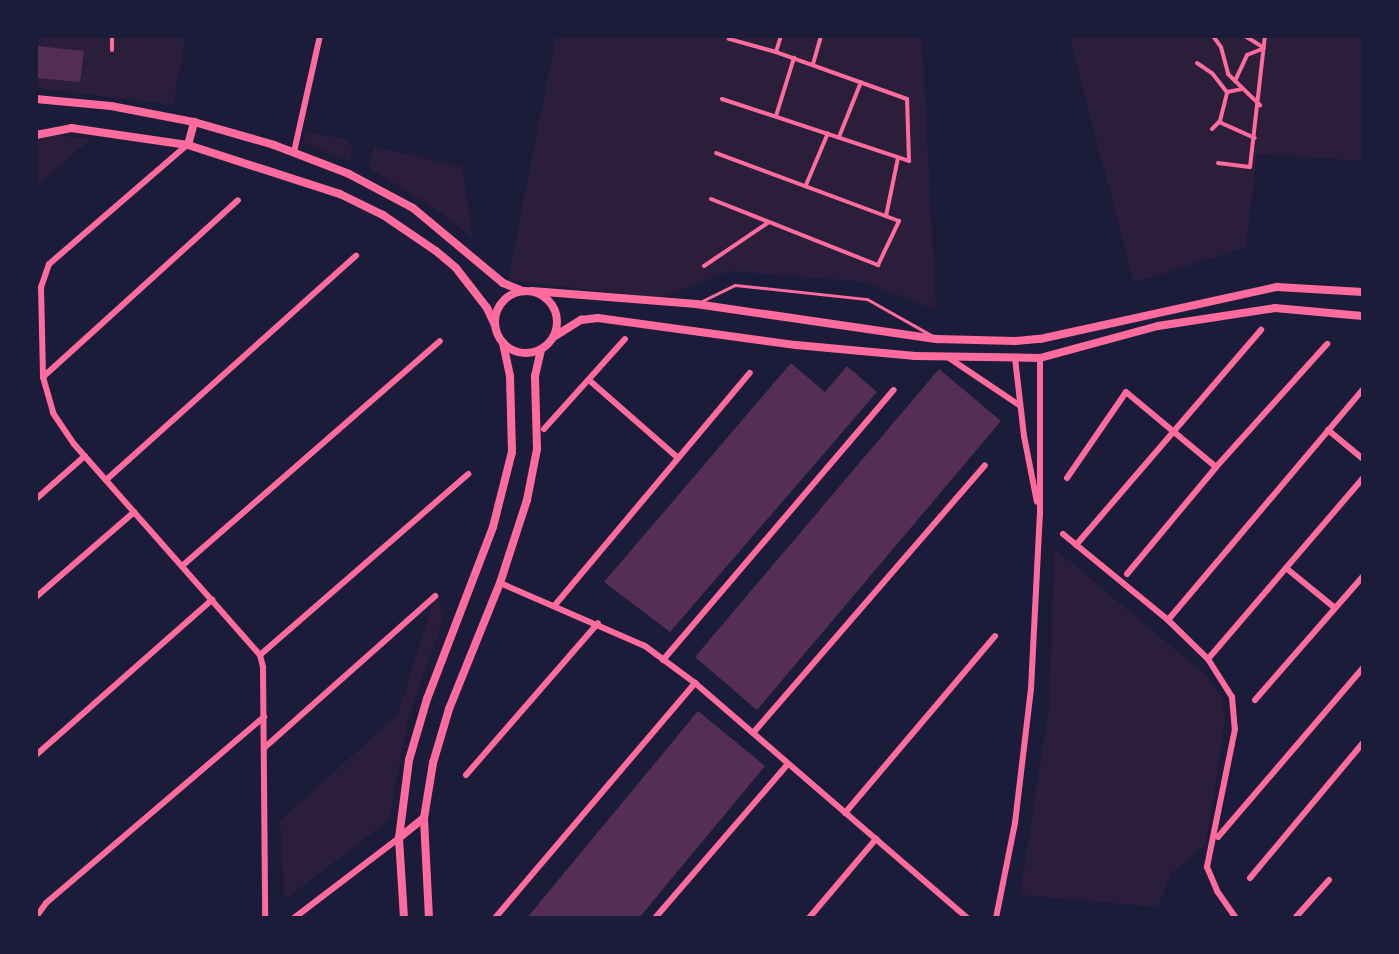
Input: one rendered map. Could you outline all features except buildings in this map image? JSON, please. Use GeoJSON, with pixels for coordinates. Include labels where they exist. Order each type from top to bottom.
{"type":"FeatureCollection","features":[{"type":"Feature","properties":{"kind":"main road"},"geometry":{"type":"LineString","coordinates":[[36,99],[111,106],[194,122],[294,152],[349,174],[413,208],[503,283],[527,291],[554,307],[558,326],[555,336]]}},
{"type":"Feature","properties":{"kind":"main road"},"geometry":{"type":"LineString","coordinates":[[188,145],[194,122]]}},
{"type":"Feature","properties":{"kind":"main road"},"geometry":{"type":"LineString","coordinates":[[36,128],[71,128],[188,145],[283,173],[340,194],[383,215],[456,268],[487,308],[495,325],[503,343],[513,414],[509,466],[493,527],[427,699],[409,760],[399,838],[404,918]]}},
{"type":"Feature","properties":{"kind":"main road"},"geometry":{"type":"LineString","coordinates":[[36,135],[71,128]]}},
{"type":"Feature","properties":{"kind":"main road"},"geometry":{"type":"LineString","coordinates":[[495,325],[500,306],[527,291],[696,304],[937,339],[1015,341],[1040,339],[1277,287],[1363,292]]}},
{"type":"Feature","properties":{"kind":"main road"},"geometry":{"type":"LineString","coordinates":[[429,918],[424,818],[433,763],[449,709],[500,583],[527,500],[537,449],[535,376],[541,351],[555,336],[581,320],[598,318],[796,345],[949,358],[1040,358],[1158,326],[1275,308],[1363,316]]}},
{"type":"Feature","properties":{"kind":"main road"},"geometry":{"type":"LineString","coordinates":[[1040,339],[1040,358]]}},
{"type":"Feature","properties":{"kind":"main road"},"geometry":{"type":"LineString","coordinates":[[1015,341],[1015,358]]}},
{"type":"Feature","properties":{"kind":"main road"},"geometry":{"type":"LineString","coordinates":[[503,343],[520,353],[541,351]]}},
{"type":"Feature","properties":{"kind":"main road"},"geometry":{"type":"LineString","coordinates":[[399,838],[424,818]]}},
{"type":"Feature","properties":{"kind":"street"},"geometry":{"type":"LineString","coordinates":[[112,36],[112,50]]}},
{"type":"Feature","properties":{"kind":"street"},"geometry":{"type":"LineString","coordinates":[[294,152],[320,36]]}},
{"type":"Feature","properties":{"kind":"street"},"geometry":{"type":"LineString","coordinates":[[776,52],[781,36]]}},
{"type":"Feature","properties":{"kind":"street"},"geometry":{"type":"LineString","coordinates":[[813,65],[821,36]]}},
{"type":"Feature","properties":{"kind":"street"},"geometry":{"type":"LineString","coordinates":[[1213,36],[1221,47],[1228,74],[1260,105]]}},
{"type":"Feature","properties":{"kind":"street"},"geometry":{"type":"LineString","coordinates":[[1245,36],[1264,48]]}},
{"type":"Feature","properties":{"kind":"street"},"geometry":{"type":"LineString","coordinates":[[1218,163],[1250,167],[1260,105],[1265,36]]}},
{"type":"Feature","properties":{"kind":"street"},"geometry":{"type":"LineString","coordinates":[[722,99],[909,161],[907,99],[794,58],[729,39]]}},
{"type":"Feature","properties":{"kind":"street"},"geometry":{"type":"LineString","coordinates":[[1235,81],[1247,55],[1264,48]]}},
{"type":"Feature","properties":{"kind":"street"},"geometry":{"type":"LineString","coordinates":[[776,116],[794,58]]}},
{"type":"Feature","properties":{"kind":"street"},"geometry":{"type":"LineString","coordinates":[[1197,63],[1212,73],[1227,92]]}},
{"type":"Feature","properties":{"kind":"street"},"geometry":{"type":"LineString","coordinates":[[839,137],[861,82]]}},
{"type":"Feature","properties":{"kind":"street"},"geometry":{"type":"LineString","coordinates":[[1212,129],[1219,122],[1227,92],[1233,88],[1244,90]]}},
{"type":"Feature","properties":{"kind":"street"},"geometry":{"type":"LineString","coordinates":[[1219,122],[1255,138]]}},
{"type":"Feature","properties":{"kind":"street"},"geometry":{"type":"LineString","coordinates":[[806,185],[828,133]]}},
{"type":"Feature","properties":{"kind":"street"},"geometry":{"type":"LineString","coordinates":[[188,145],[49,264],[41,287],[43,377],[53,413],[85,456],[260,655],[264,717],[265,918]]}},
{"type":"Feature","properties":{"kind":"street"},"geometry":{"type":"LineString","coordinates":[[711,199],[878,265],[899,221],[716,153]]}},
{"type":"Feature","properties":{"kind":"street"},"geometry":{"type":"LineString","coordinates":[[886,216],[898,158]]}},
{"type":"Feature","properties":{"kind":"street"},"geometry":{"type":"LineString","coordinates":[[43,377],[238,200]]}},
{"type":"Feature","properties":{"kind":"street"},"geometry":{"type":"LineString","coordinates":[[704,266],[769,222]]}},
{"type":"Feature","properties":{"kind":"street"},"geometry":{"type":"LineString","coordinates":[[106,480],[356,256]]}},
{"type":"Feature","properties":{"kind":"street"},"geometry":{"type":"LineString","coordinates":[[1076,545],[1261,330]]}},
{"type":"Feature","properties":{"kind":"street"},"geometry":{"type":"LineString","coordinates":[[544,429],[625,339]]}},
{"type":"Feature","properties":{"kind":"street"},"geometry":{"type":"LineString","coordinates":[[182,566],[440,341]]}},
{"type":"Feature","properties":{"kind":"street"},"geometry":{"type":"LineString","coordinates":[[1127,574],[1216,467],[1327,344]]}},
{"type":"Feature","properties":{"kind":"street"},"geometry":{"type":"LineString","coordinates":[[949,358],[1019,405]]}},
{"type":"Feature","properties":{"kind":"street"},"geometry":{"type":"LineString","coordinates":[[1015,358],[1019,405],[1040,514]]}},
{"type":"Feature","properties":{"kind":"street"},"geometry":{"type":"LineString","coordinates":[[996,918],[1015,823],[1031,689],[1040,514],[1040,358]]}},
{"type":"Feature","properties":{"kind":"street"},"geometry":{"type":"LineString","coordinates":[[555,605],[750,373]]}},
{"type":"Feature","properties":{"kind":"street"},"geometry":{"type":"LineString","coordinates":[[589,380],[678,458]]}},
{"type":"Feature","properties":{"kind":"street"},"geometry":{"type":"LineString","coordinates":[[1168,620],[1363,389]]}},
{"type":"Feature","properties":{"kind":"street"},"geometry":{"type":"LineString","coordinates":[[663,660],[894,390]]}},
{"type":"Feature","properties":{"kind":"street"},"geometry":{"type":"LineString","coordinates":[[1067,478],[1126,392],[1216,467]]}},
{"type":"Feature","properties":{"kind":"street"},"geometry":{"type":"LineString","coordinates":[[1328,430],[1363,459]]}},
{"type":"Feature","properties":{"kind":"street"},"geometry":{"type":"LineString","coordinates":[[36,499],[85,456]]}},
{"type":"Feature","properties":{"kind":"street"},"geometry":{"type":"LineString","coordinates":[[753,733],[985,465]]}},
{"type":"Feature","properties":{"kind":"street"},"geometry":{"type":"LineString","coordinates":[[260,655],[468,474]]}},
{"type":"Feature","properties":{"kind":"street"},"geometry":{"type":"LineString","coordinates":[[1208,659],[1363,478]]}},
{"type":"Feature","properties":{"kind":"street"},"geometry":{"type":"LineString","coordinates":[[36,597],[134,512]]}},
{"type":"Feature","properties":{"kind":"street"},"geometry":{"type":"LineString","coordinates":[[1063,534],[1168,620],[1208,659],[1232,697],[1236,712],[1215,840],[1207,867],[1210,880],[1236,918]]}},
{"type":"Feature","properties":{"kind":"street"},"geometry":{"type":"LineString","coordinates":[[1286,568],[1335,608]]}},
{"type":"Feature","properties":{"kind":"street"},"geometry":{"type":"LineString","coordinates":[[1255,700],[1363,576]]}},
{"type":"Feature","properties":{"kind":"street"},"geometry":{"type":"LineString","coordinates":[[500,583],[598,623],[663,660],[695,683],[967,918]]}},
{"type":"Feature","properties":{"kind":"street"},"geometry":{"type":"LineString","coordinates":[[264,748],[435,596]]}},
{"type":"Feature","properties":{"kind":"street"},"geometry":{"type":"LineString","coordinates":[[36,755],[212,600]]}},
{"type":"Feature","properties":{"kind":"street"},"geometry":{"type":"LineString","coordinates":[[466,775],[598,623]]}},
{"type":"Feature","properties":{"kind":"street"},"geometry":{"type":"LineString","coordinates":[[845,813],[995,636]]}},
{"type":"Feature","properties":{"kind":"street"},"geometry":{"type":"LineString","coordinates":[[1215,840],[1363,668]]}},
{"type":"Feature","properties":{"kind":"street"},"geometry":{"type":"LineString","coordinates":[[495,918],[695,683]]}},
{"type":"Feature","properties":{"kind":"street"},"geometry":{"type":"LineString","coordinates":[[36,917],[46,903],[264,717]]}},
{"type":"Feature","properties":{"kind":"street"},"geometry":{"type":"LineString","coordinates":[[1250,878],[1363,743]]}},
{"type":"Feature","properties":{"kind":"street"},"geometry":{"type":"LineString","coordinates":[[655,918],[788,764]]}},
{"type":"Feature","properties":{"kind":"street"},"geometry":{"type":"LineString","coordinates":[[294,918],[399,838]]}},
{"type":"Feature","properties":{"kind":"street"},"geometry":{"type":"LineString","coordinates":[[809,918],[876,839]]}},
{"type":"Feature","properties":{"kind":"street"},"geometry":{"type":"LineString","coordinates":[[1295,918],[1329,880]]}},
{"type":"Feature","properties":{"kind":"lane"},"geometry":{"type":"LineString","coordinates":[[696,304],[735,285],[867,299],[937,339]]}},
{"type":"Feature","properties":{"kind":"shaded area"},"geometry":{"type":"Polygon","coordinates":[[[36,36],[186,36],[173,105],[36,88],[36,36]]]}},
{"type":"Feature","properties":{"kind":"shaded area"},"geometry":{"type":"Polygon","coordinates":[[[556,36],[922,36],[936,310],[864,282],[730,271],[660,298],[508,280],[556,36]]]}},
{"type":"Feature","properties":{"kind":"shaded area"},"geometry":{"type":"Polygon","coordinates":[[[1069,36],[1363,36],[1363,161],[1257,154],[1246,247],[1134,283],[1069,36]]]}},
{"type":"Feature","properties":{"kind":"shaded area"},"geometry":{"type":"Polygon","coordinates":[[[306,132],[345,139],[353,149],[350,161],[303,143],[306,132]]]}},
{"type":"Feature","properties":{"kind":"shaded area"},"geometry":{"type":"Polygon","coordinates":[[[57,135],[91,139],[36,186],[36,138],[57,135]]]}},
{"type":"Feature","properties":{"kind":"shaded area"},"geometry":{"type":"Polygon","coordinates":[[[374,146],[462,167],[473,239],[443,214],[368,167],[374,146]]]}},
{"type":"Feature","properties":{"kind":"shaded area"},"geometry":{"type":"Polygon","coordinates":[[[1054,548],[1209,678],[1222,700],[1225,721],[1206,844],[1171,874],[1158,907],[1020,895],[1050,701],[1054,548]]]}},
{"type":"Feature","properties":{"kind":"shaded area"},"geometry":{"type":"Polygon","coordinates":[[[435,596],[445,614],[408,719],[389,820],[285,900],[280,821],[398,714],[435,596]]]}}]}
